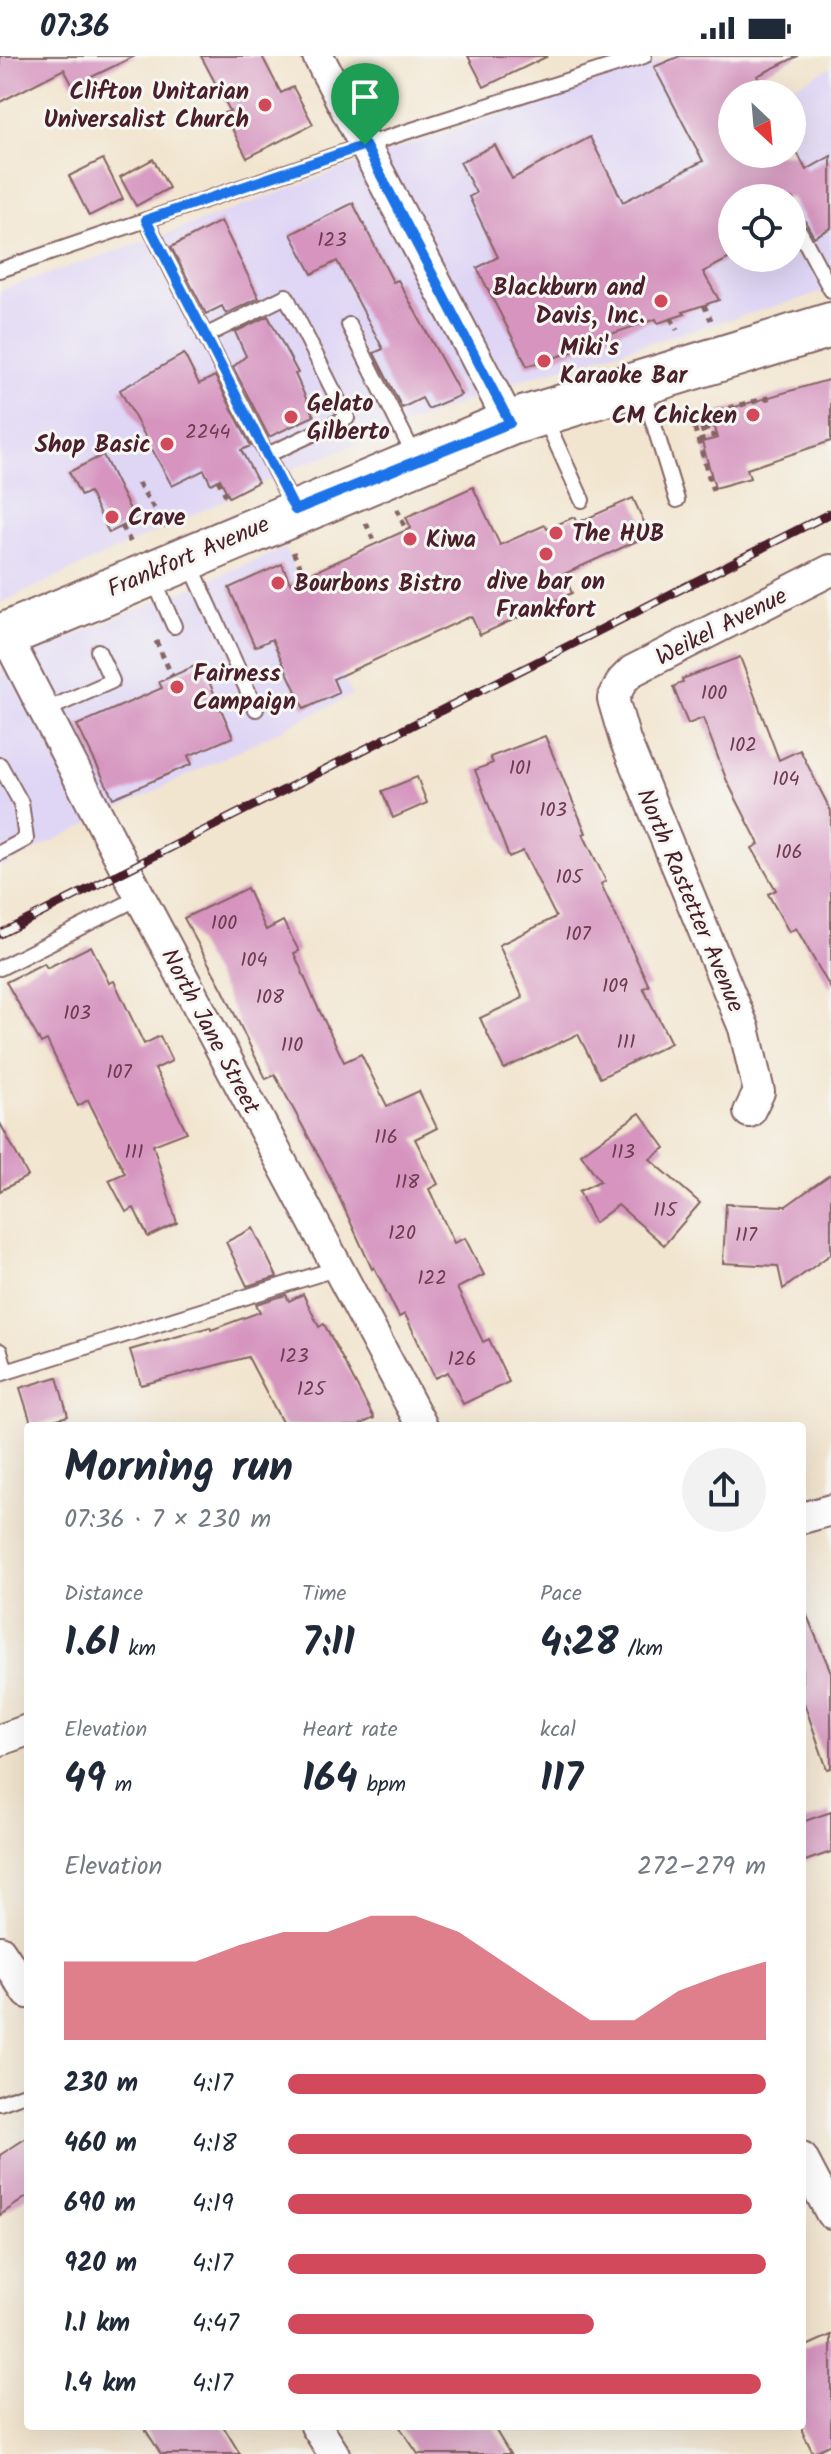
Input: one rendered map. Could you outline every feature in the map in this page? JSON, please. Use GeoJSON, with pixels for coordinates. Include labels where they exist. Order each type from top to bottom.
{"type":"FeatureCollection","features":[{"type":"Feature","properties":{"kind":"main road","name":"Frankfort Avenue"},"geometry":{"type":"LineString","coordinates":[[2,635],[159,550],[294,530],[417,461],[526,418],[831,325]]}},
{"type":"Feature","properties":{"kind":"street"},"geometry":{"type":"LineString","coordinates":[[318,56],[365,145],[526,418]]}},
{"type":"Feature","properties":{"kind":"street","name":"Weikel Avenue"},"geometry":{"type":"LineString","coordinates":[[617,689],[632,671],[831,570]]}},
{"type":"Feature","properties":{"kind":"street","name":"North Jane Street"},"geometry":{"type":"LineString","coordinates":[[2,635],[420,1422]]}},
{"type":"Feature","properties":{"kind":"street","name":"North Rastetter Avenue"},"geometry":{"type":"LineString","coordinates":[[617,689],[613,699],[625,740],[744,1028],[759,1092],[749,1112]]}},
{"type":"Feature","properties":{"kind":"street"},"geometry":{"type":"LineString","coordinates":[[806,1517],[831,1510]]}},
{"type":"Feature","properties":{"kind":"street"},"geometry":{"type":"LineString","coordinates":[[0,1740],[24,1731]]}},
{"type":"Feature","properties":{"kind":"street"},"geometry":{"type":"LineString","coordinates":[[0,1951],[24,1987]]}},
{"type":"Feature","properties":{"kind":"street"},"geometry":{"type":"LineString","coordinates":[[806,2166],[831,2213]]}},
{"type":"Feature","properties":{"kind":"street"},"geometry":{"type":"LineString","coordinates":[[319,2430],[334,2454]]}},
{"type":"Feature","properties":{"kind":"lane"},"geometry":{"type":"LineString","coordinates":[[0,270],[365,145],[644,56]]}},
{"type":"Feature","properties":{"kind":"lane"},"geometry":{"type":"LineString","coordinates":[[146,220],[267,455],[294,530]]}},
{"type":"Feature","properties":{"kind":"lane"},"geometry":{"type":"LineString","coordinates":[[806,243],[831,290]]}},
{"type":"Feature","properties":{"kind":"lane"},"geometry":{"type":"LineString","coordinates":[[205,336],[286,296],[347,418],[267,455]]}},
{"type":"Feature","properties":{"kind":"lane"},"geometry":{"type":"LineString","coordinates":[[349,325],[417,461]]}},
{"type":"Feature","properties":{"kind":"lane"},"geometry":{"type":"LineString","coordinates":[[641,382],[677,500]]}},
{"type":"Feature","properties":{"kind":"lane"},"geometry":{"type":"LineString","coordinates":[[526,418],[582,500]]}},
{"type":"Feature","properties":{"kind":"lane"},"geometry":{"type":"LineString","coordinates":[[159,550],[174,626]]}},
{"type":"Feature","properties":{"kind":"lane"},"geometry":{"type":"LineString","coordinates":[[159,550],[256,709]]}},
{"type":"Feature","properties":{"kind":"lane"},"geometry":{"type":"LineString","coordinates":[[44,711],[112,681],[98,651]]}},
{"type":"Feature","properties":{"kind":"lane"},"geometry":{"type":"LineString","coordinates":[[0,765],[21,803],[26,839],[0,853]]}},
{"type":"Feature","properties":{"kind":"lane"},"geometry":{"type":"LineString","coordinates":[[0,968],[140,897]]}},
{"type":"Feature","properties":{"kind":"lane"},"geometry":{"type":"LineString","coordinates":[[0,1351],[3,1373],[338,1268]]}},
{"type":"Feature","properties":{"kind":"lane"},"geometry":{"type":"LineString","coordinates":[[0,2103],[24,2094]]}},
{"type":"Feature","properties":{"kind":"path"},"geometry":{"type":"LineString","coordinates":[[704,305],[711,320]]}},
{"type":"Feature","properties":{"kind":"path"},"geometry":{"type":"LineString","coordinates":[[671,318],[677,330]]}},
{"type":"Feature","properties":{"kind":"path"},"geometry":{"type":"LineString","coordinates":[[544,361],[547,368]]}},
{"type":"Feature","properties":{"kind":"path"},"geometry":{"type":"LineString","coordinates":[[699,441],[705,439],[698,415],[702,414],[709,436],[715,435],[709,413],[744,400],[772,397]]}},
{"type":"Feature","properties":{"kind":"path"},"geometry":{"type":"LineString","coordinates":[[688,404],[713,491]]}},
{"type":"Feature","properties":{"kind":"path"},"geometry":{"type":"LineString","coordinates":[[218,480],[229,501]]}},
{"type":"Feature","properties":{"kind":"path"},"geometry":{"type":"LineString","coordinates":[[138,483],[159,550]]}},
{"type":"Feature","properties":{"kind":"path"},"geometry":{"type":"LineString","coordinates":[[396,507],[406,530]]}},
{"type":"Feature","properties":{"kind":"path"},"geometry":{"type":"LineString","coordinates":[[365,520],[375,544]]}},
{"type":"Feature","properties":{"kind":"path"},"geometry":{"type":"LineString","coordinates":[[122,526],[159,550]]}},
{"type":"Feature","properties":{"kind":"path"},"geometry":{"type":"LineString","coordinates":[[294,530],[305,576]]}},
{"type":"Feature","properties":{"kind":"shaded area"},"geometry":{"type":"Polygon","coordinates":[[[676,56],[730,56],[730,80],[718,80],[718,168],[806,168],[806,80],[831,67],[831,290],[526,378],[300,466],[0,603],[0,290],[164,235],[414,143],[676,56]]]}},
{"type":"Feature","properties":{"kind":"shaded area"},"geometry":{"type":"Polygon","coordinates":[[[285,548],[352,695],[0,867],[0,667],[285,548]]]}},
{"type":"Feature","properties":{"kind":"building"},"geometry":{"type":"Polygon","coordinates":[[[0,56],[135,56],[73,86],[64,69],[0,102],[0,56]]]}},
{"type":"Feature","properties":{"kind":"building","name":"Clifton Unitarian Universalist Church"},"geometry":{"type":"Polygon","coordinates":[[[201,56],[262,56],[281,93],[293,87],[313,124],[247,158],[224,113],[230,111],[201,56]]]}},
{"type":"Feature","properties":{"kind":"building"},"geometry":{"type":"Polygon","coordinates":[[[468,56],[548,56],[484,87],[468,56]]]}},
{"type":"Feature","properties":{"kind":"building"},"geometry":{"type":"Polygon","coordinates":[[[680,56],[798,56],[757,76],[759,80],[718,80],[718,168],[806,170],[831,156],[831,228],[814,237],[806,223],[806,184],[718,184],[718,264],[703,272],[719,300],[658,323],[656,319],[596,339],[598,344],[527,366],[477,268],[498,257],[469,197],[476,193],[460,162],[495,145],[512,179],[590,137],[623,202],[703,161],[654,67],[680,56]]]}},
{"type":"Feature","properties":{"kind":"building"},"geometry":{"type":"Polygon","coordinates":[[[103,159],[123,199],[89,216],[69,176],[103,159]]]}},
{"type":"Feature","properties":{"kind":"building"},"geometry":{"type":"Polygon","coordinates":[[[153,159],[169,188],[136,206],[120,177],[153,159]]]}},
{"type":"Feature","properties":{"kind":"building"},"geometry":{"type":"Polygon","coordinates":[[[353,203],[393,282],[398,280],[461,395],[428,409],[422,398],[402,408],[374,353],[383,349],[337,261],[312,274],[291,234],[353,203]]]}},
{"type":"Feature","properties":{"kind":"building"},"geometry":{"type":"Polygon","coordinates":[[[221,221],[259,298],[226,314],[222,306],[206,314],[171,247],[221,221]]]}},
{"type":"Feature","properties":{"kind":"building"},"geometry":{"type":"Polygon","coordinates":[[[268,316],[298,373],[295,374],[314,416],[269,437],[233,367],[246,356],[235,332],[268,316]]]}},
{"type":"Feature","properties":{"kind":"building"},"geometry":{"type":"Polygon","coordinates":[[[184,354],[199,384],[215,376],[251,446],[241,450],[258,482],[229,497],[220,479],[211,484],[204,470],[172,486],[120,390],[184,354]]]}},
{"type":"Feature","properties":{"kind":"building"},"geometry":{"type":"Polygon","coordinates":[[[831,379],[831,441],[747,469],[750,478],[715,488],[702,442],[718,438],[711,414],[831,379]]]}},
{"type":"Feature","properties":{"kind":"building"},"geometry":{"type":"Polygon","coordinates":[[[103,455],[135,520],[109,533],[89,492],[81,496],[69,472],[103,455]]]}},
{"type":"Feature","properties":{"kind":"building"},"geometry":{"type":"Polygon","coordinates":[[[473,487],[500,545],[545,525],[547,529],[574,517],[577,523],[633,498],[650,535],[564,574],[572,593],[480,635],[471,616],[333,679],[339,693],[304,709],[272,639],[255,647],[229,588],[282,564],[290,583],[411,528],[406,517],[473,487]]]}},
{"type":"Feature","properties":{"kind":"building"},"geometry":{"type":"Polygon","coordinates":[[[740,657],[779,760],[800,750],[831,811],[831,989],[796,928],[789,932],[768,894],[776,890],[752,848],[759,844],[727,781],[703,718],[688,724],[673,687],[683,682],[682,679],[740,657]]]}},
{"type":"Feature","properties":{"kind":"building"},"geometry":{"type":"Polygon","coordinates":[[[201,663],[233,737],[188,756],[192,764],[113,798],[77,725],[162,688],[159,682],[201,663]]]}},
{"type":"Feature","properties":{"kind":"building"},"geometry":{"type":"Polygon","coordinates":[[[545,736],[586,833],[583,834],[606,881],[601,884],[649,986],[643,988],[671,1043],[600,1078],[578,1034],[504,1069],[480,1018],[523,998],[499,945],[556,917],[523,851],[509,857],[475,770],[493,763],[490,757],[545,736]]]}},
{"type":"Feature","properties":{"kind":"building"},"geometry":{"type":"Polygon","coordinates":[[[417,777],[427,803],[393,818],[382,791],[417,777]]]}},
{"type":"Feature","properties":{"kind":"building"},"geometry":{"type":"Polygon","coordinates":[[[247,888],[266,930],[283,921],[299,951],[294,953],[344,1062],[361,1054],[387,1106],[419,1091],[437,1128],[415,1139],[438,1184],[429,1189],[454,1243],[465,1238],[484,1275],[457,1288],[483,1342],[489,1339],[509,1382],[463,1404],[448,1372],[435,1378],[405,1314],[399,1317],[374,1267],[372,1269],[329,1175],[275,1075],[266,1079],[184,918],[247,888]]]}},
{"type":"Feature","properties":{"kind":"building"},"geometry":{"type":"Polygon","coordinates":[[[91,946],[109,983],[114,981],[144,1044],[160,1036],[172,1061],[155,1069],[187,1132],[153,1145],[177,1223],[148,1237],[134,1208],[126,1212],[109,1180],[125,1173],[88,1100],[78,1106],[47,1040],[41,1043],[6,982],[44,963],[47,968],[91,946]]]}},
{"type":"Feature","properties":{"kind":"building"},"geometry":{"type":"Polygon","coordinates":[[[640,1113],[665,1148],[650,1159],[700,1203],[664,1245],[618,1205],[594,1223],[579,1191],[600,1181],[581,1154],[640,1113]]]}},
{"type":"Feature","properties":{"kind":"building"},"geometry":{"type":"Polygon","coordinates":[[[0,1123],[28,1176],[0,1191],[0,1123]]]}},
{"type":"Feature","properties":{"kind":"building"},"geometry":{"type":"Polygon","coordinates":[[[831,1174],[831,1254],[783,1289],[778,1266],[723,1263],[726,1204],[786,1206],[831,1174]]]}},
{"type":"Feature","properties":{"kind":"building"},"geometry":{"type":"Polygon","coordinates":[[[253,1228],[277,1277],[247,1286],[226,1242],[253,1228]]]}},
{"type":"Feature","properties":{"kind":"building"},"geometry":{"type":"Polygon","coordinates":[[[303,1294],[319,1327],[324,1324],[374,1418],[366,1422],[282,1422],[248,1357],[141,1385],[130,1350],[210,1327],[211,1330],[260,1312],[256,1304],[286,1295],[289,1301],[303,1294]]]}},
{"type":"Feature","properties":{"kind":"building"},"geometry":{"type":"Polygon","coordinates":[[[57,1377],[68,1416],[46,1422],[31,1422],[20,1388],[57,1377]]]}},
{"type":"Feature","properties":{"kind":"building"},"geometry":{"type":"Polygon","coordinates":[[[806,1613],[831,1672],[831,1768],[827,1769],[806,1709],[806,1613]]]}},
{"type":"Feature","properties":{"kind":"building"},"geometry":{"type":"Polygon","coordinates":[[[831,1812],[831,1852],[806,1861],[806,1821],[831,1812]]]}},
{"type":"Feature","properties":{"kind":"building"},"geometry":{"type":"Polygon","coordinates":[[[24,2140],[24,2199],[0,2215],[0,2155],[24,2140]]]}},
{"type":"Feature","properties":{"kind":"building"},"geometry":{"type":"Polygon","coordinates":[[[831,2335],[831,2444],[813,2453],[802,2431],[806,2430],[806,2346],[831,2335]]]}},
{"type":"Feature","properties":{"kind":"building"},"geometry":{"type":"Polygon","coordinates":[[[146,2430],[225,2430],[240,2454],[161,2454],[146,2430]]]}},
{"type":"Feature","properties":{"kind":"building"},"geometry":{"type":"Polygon","coordinates":[[[402,2430],[495,2430],[510,2454],[418,2454],[402,2430]]]}},
{"type":"Feature","properties":{"kind":"railway"},"geometry":{"type":"LineString","coordinates":[[0,934],[831,513]]}},
{"type":"Feature","properties":{"kind":"place","name":"Clifton Unitarian Universalist Church"},"geometry":{"type":"Point","coordinates":[265,105]}},
{"type":"Feature","properties":{"kind":"place","name":"Blackburn and Davis, Inc."},"geometry":{"type":"Point","coordinates":[661,301]}},
{"type":"Feature","properties":{"kind":"place","name":"Miki's Karaoke Bar"},"geometry":{"type":"Point","coordinates":[544,361]}},
{"type":"Feature","properties":{"kind":"place","name":"CM Chicken"},"geometry":{"type":"Point","coordinates":[753,415]}},
{"type":"Feature","properties":{"kind":"place","name":"Gelato Gilberto"},"geometry":{"type":"Point","coordinates":[291,417]}},
{"type":"Feature","properties":{"kind":"place","name":"Shop Basic"},"geometry":{"type":"Point","coordinates":[167,444]}},
{"type":"Feature","properties":{"kind":"place","name":"Crave"},"geometry":{"type":"Point","coordinates":[112,517]}},
{"type":"Feature","properties":{"kind":"place","name":"The HUB"},"geometry":{"type":"Point","coordinates":[556,533]}},
{"type":"Feature","properties":{"kind":"place","name":"Kiwa"},"geometry":{"type":"Point","coordinates":[410,539]}},
{"type":"Feature","properties":{"kind":"place","name":"dive bar on Frankfort"},"geometry":{"type":"Point","coordinates":[546,554]}},
{"type":"Feature","properties":{"kind":"place","name":"Bourbons Bistro"},"geometry":{"type":"Point","coordinates":[278,583]}},
{"type":"Feature","properties":{"kind":"place","name":"Fairness Campaign"},"geometry":{"type":"Point","coordinates":[177,687]}},
{"type":"Feature","properties":{"kind":"route"},"geometry":{"type":"LineString","coordinates":[[365,145],[510,423],[295,510],[146,220],[365,145]]}}]}
